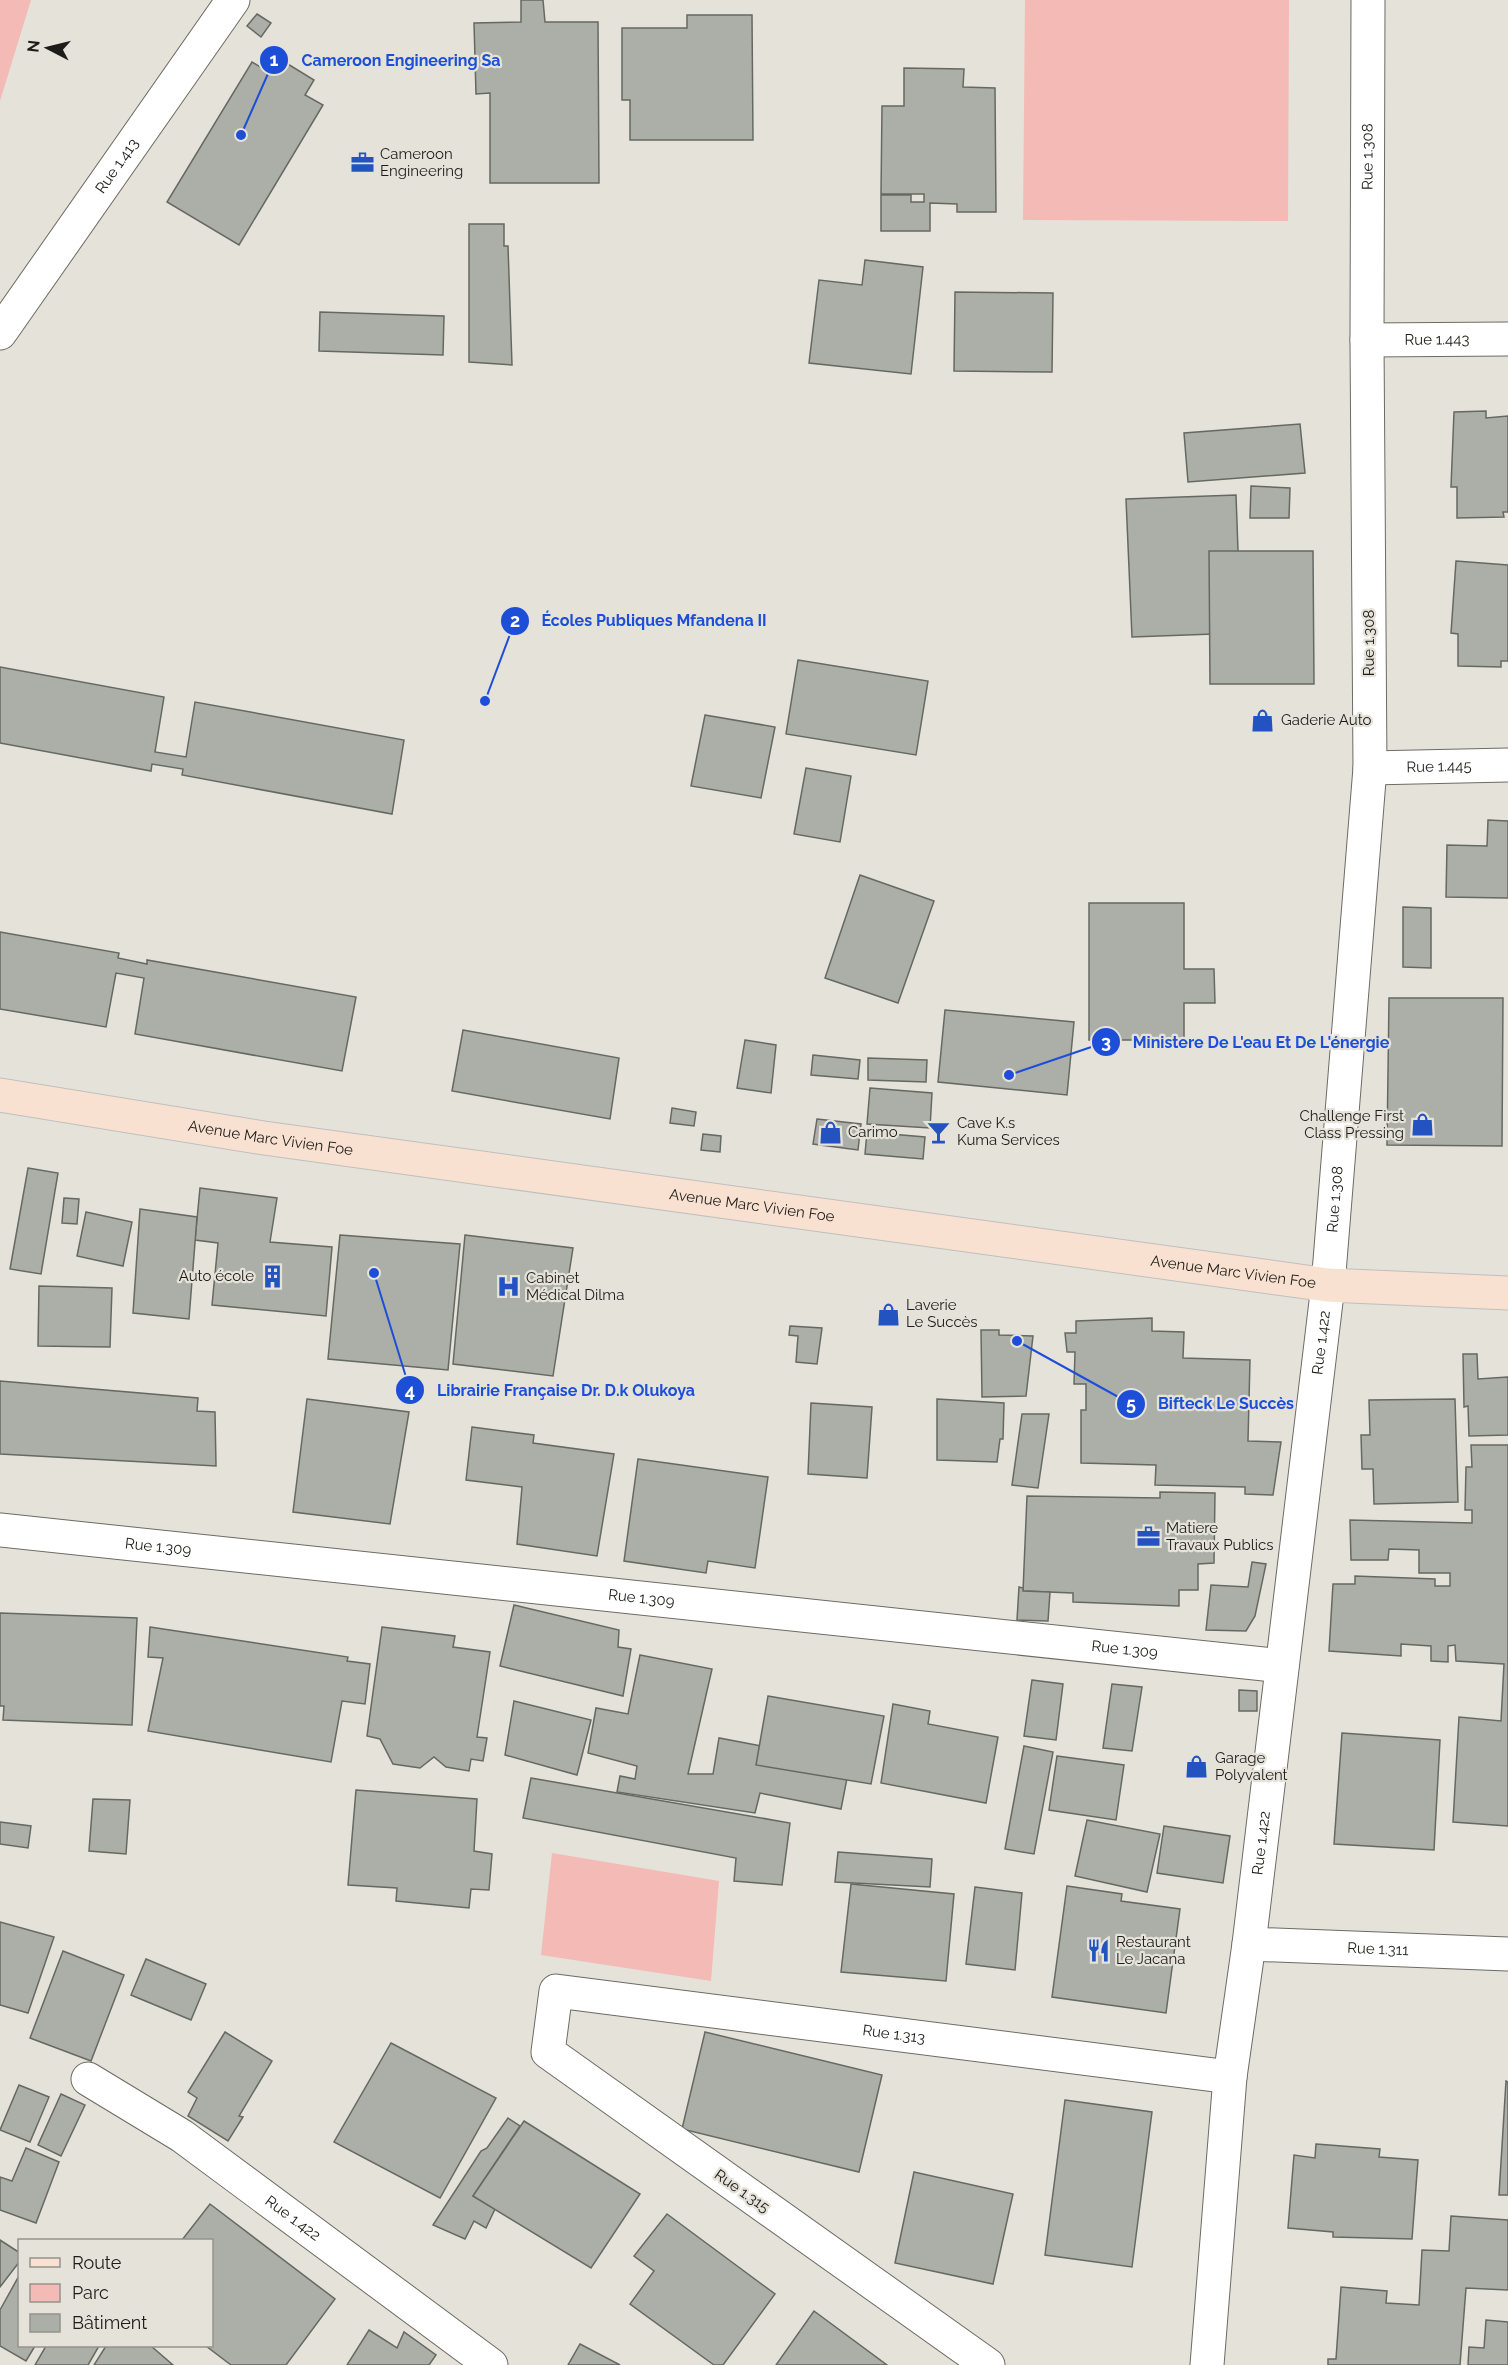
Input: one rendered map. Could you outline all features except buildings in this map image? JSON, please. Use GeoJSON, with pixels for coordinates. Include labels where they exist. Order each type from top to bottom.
{"type":"FeatureCollection","features":[{"type":"Feature","properties":{"kind":"main road","name":"Avenue Marc Vivien Foe"},"geometry":{"type":"LineString","coordinates":[[0,1095],[264,1138],[1328,1285],[1508,1293]]}},
{"type":"Feature","properties":{"kind":"street","name":"Rue 1.413"},"geometry":{"type":"LineString","coordinates":[[0,333],[234,0]]}},
{"type":"Feature","properties":{"kind":"street","name":"Rue 1.308"},"geometry":{"type":"LineString","coordinates":[[1328,1285],[1370,768],[1367,340],[1368,0]]}},
{"type":"Feature","properties":{"kind":"street","name":"Rue 1.443"},"geometry":{"type":"LineString","coordinates":[[1367,340],[1508,339]]}},
{"type":"Feature","properties":{"kind":"street","name":"Rue 1.445"},"geometry":{"type":"LineString","coordinates":[[1370,768],[1508,765]]}},
{"type":"Feature","properties":{"kind":"street","name":"Rue 1.422"},"geometry":{"type":"LineString","coordinates":[[1207,2365],[1230,2077],[1249,1944],[1328,1285]]}},
{"type":"Feature","properties":{"kind":"street","name":"Rue 1.309"},"geometry":{"type":"LineString","coordinates":[[0,1530],[1282,1666]]}},
{"type":"Feature","properties":{"kind":"street","name":"Rue 1.311"},"geometry":{"type":"LineString","coordinates":[[1249,1944],[1508,1954]]}},
{"type":"Feature","properties":{"kind":"street","name":"Rue 1.313"},"geometry":{"type":"LineString","coordinates":[[556,1991],[1230,2077]]}},
{"type":"Feature","properties":{"kind":"street","name":"Rue 1.315"},"geometry":{"type":"LineString","coordinates":[[556,1991],[548,2052],[988,2365]]}},
{"type":"Feature","properties":{"kind":"street","name":"Rue 1.422"},"geometry":{"type":"LineString","coordinates":[[88,2079],[182,2136],[491,2365]]}},
{"type":"Feature","properties":{"kind":"green space"},"geometry":{"type":"Polygon","coordinates":[[[0,0],[31,0],[0,101],[0,0]]]}},
{"type":"Feature","properties":{"kind":"green space"},"geometry":{"type":"Polygon","coordinates":[[[1025,0],[1289,0],[1288,221],[1023,220],[1025,0]]]}},
{"type":"Feature","properties":{"kind":"green space"},"geometry":{"type":"Polygon","coordinates":[[[552,1853],[719,1881],[711,1981],[541,1955],[552,1853]]]}},
{"type":"Feature","properties":{"kind":"place","name":"Cameroon Engineering Sa"},"geometry":{"type":"Point","coordinates":[241,135]}},
{"type":"Feature","properties":{"kind":"place","name":"Cameroon Engineering"},"geometry":{"type":"Point","coordinates":[362,163]}},
{"type":"Feature","properties":{"kind":"place","name":"Écoles Publiques Mfandena II"},"geometry":{"type":"Point","coordinates":[485,701]}},
{"type":"Feature","properties":{"kind":"place","name":"Gaderie Auto"},"geometry":{"type":"Point","coordinates":[1263,720]}},
{"type":"Feature","properties":{"kind":"place","name":"Ministere De L'eau Et De L'énergie"},"geometry":{"type":"Point","coordinates":[1009,1075]}},
{"type":"Feature","properties":{"kind":"place","name":"Challenge First Class Pressing"},"geometry":{"type":"Point","coordinates":[1422,1125]}},
{"type":"Feature","properties":{"kind":"place","name":"Carimo"},"geometry":{"type":"Point","coordinates":[830,1132]}},
{"type":"Feature","properties":{"kind":"place","name":"Cave K.s Kuma Services"},"geometry":{"type":"Point","coordinates":[939,1132]}},
{"type":"Feature","properties":{"kind":"place","name":"Librairie Française Dr. D.k Olukoya"},"geometry":{"type":"Point","coordinates":[374,1273]}},
{"type":"Feature","properties":{"kind":"place","name":"Auto école"},"geometry":{"type":"Point","coordinates":[272,1276]}},
{"type":"Feature","properties":{"kind":"place","name":"Cabinet Médical Dilma"},"geometry":{"type":"Point","coordinates":[508,1287]}},
{"type":"Feature","properties":{"kind":"place","name":"Laverie Le Succès"},"geometry":{"type":"Point","coordinates":[888,1314]}},
{"type":"Feature","properties":{"kind":"place","name":"Bifteck Le Succès"},"geometry":{"type":"Point","coordinates":[1017,1341]}},
{"type":"Feature","properties":{"kind":"place","name":"Matiere Travaux Publics"},"geometry":{"type":"Point","coordinates":[1148,1537]}},
{"type":"Feature","properties":{"kind":"place","name":"Garage Polyvalent"},"geometry":{"type":"Point","coordinates":[1197,1767]}},
{"type":"Feature","properties":{"kind":"place","name":"Restaurant Le Jacana"},"geometry":{"type":"Point","coordinates":[1098,1951]}}]}
